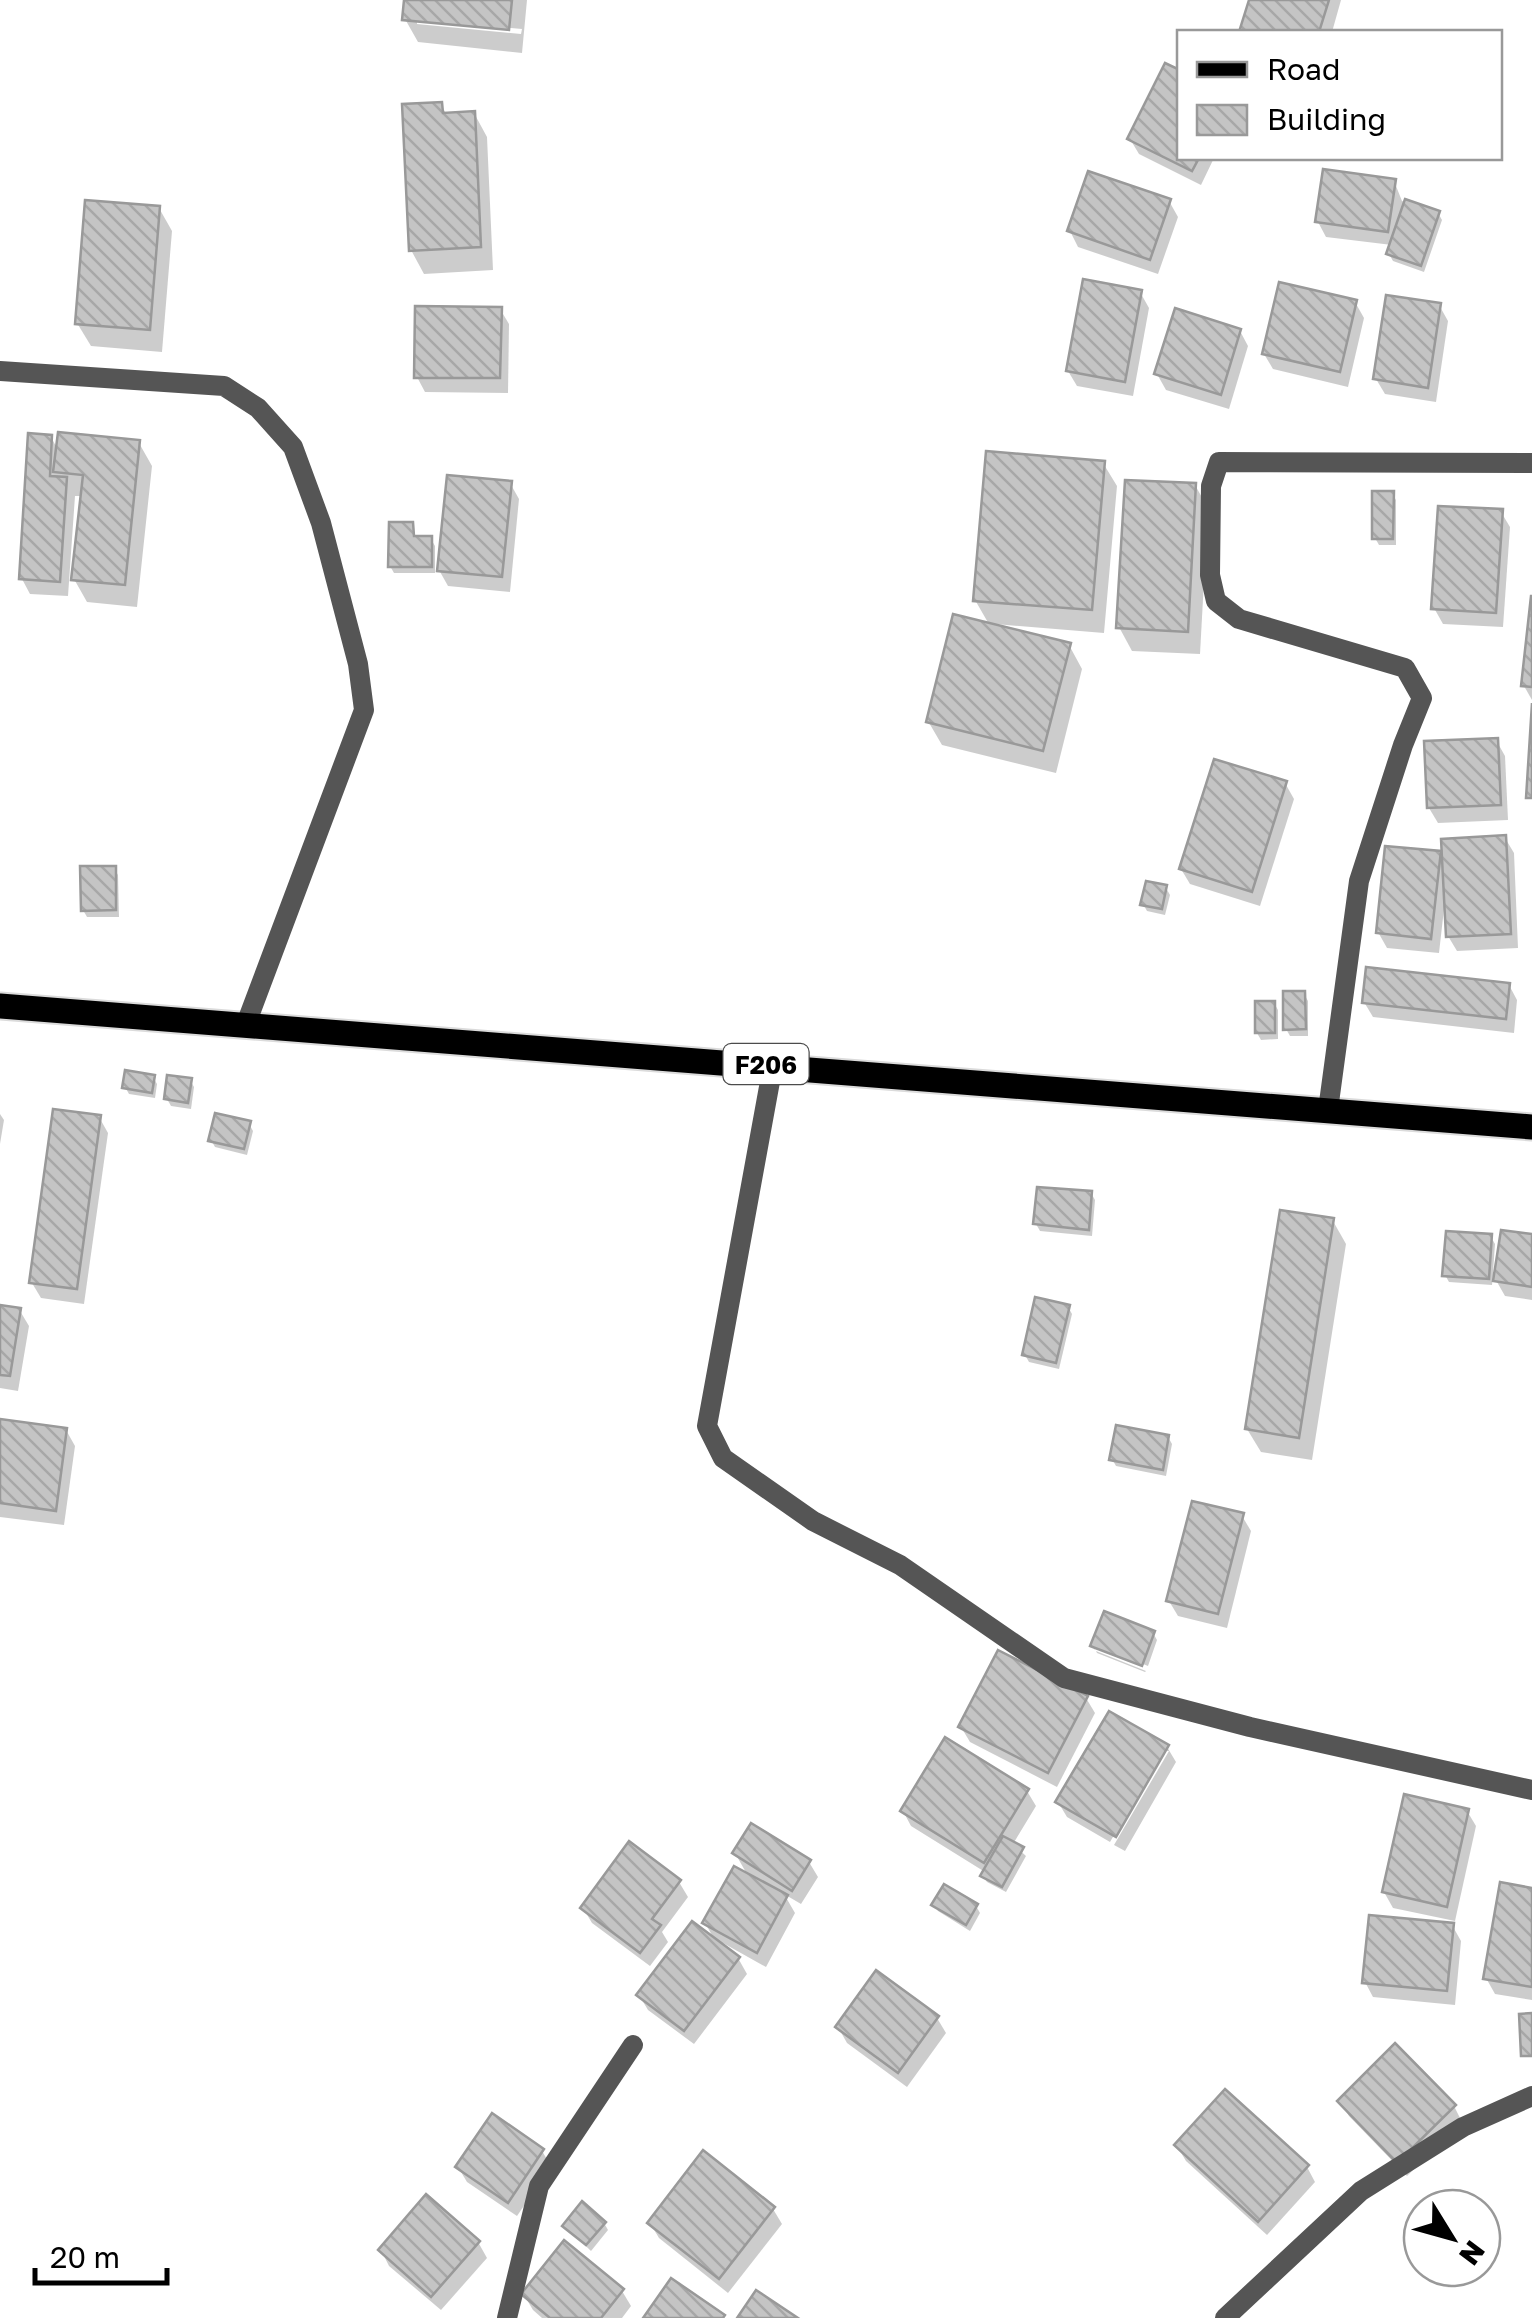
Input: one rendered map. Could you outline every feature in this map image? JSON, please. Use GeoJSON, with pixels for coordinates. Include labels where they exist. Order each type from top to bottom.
{"type":"FeatureCollection","features":[{"type":"Feature","properties":{"kind":"main road","name":"F206"},"geometry":{"type":"LineString","coordinates":[[0,1006],[1532,1126]]}},
{"type":"Feature","properties":{"kind":"street"},"geometry":{"type":"LineString","coordinates":[[0,371],[224,386],[258,408],[293,446],[322,522],[358,664],[364,710],[246,1024]]}},
{"type":"Feature","properties":{"kind":"street"},"geometry":{"type":"LineString","coordinates":[[1328,1110],[1359,880],[1402,745],[1422,698],[1405,668],[1240,619],[1216,601],[1210,575],[1215,474],[1219,462],[1532,463]]}},
{"type":"Feature","properties":{"kind":"street"},"geometry":{"type":"LineString","coordinates":[[774,1065],[707,1426],[723,1458],[813,1521],[900,1565],[1064,1678],[1250,1727],[1532,1790]]}},
{"type":"Feature","properties":{"kind":"street"},"geometry":{"type":"LineString","coordinates":[[506,2318],[539,2186],[633,2045]]}},
{"type":"Feature","properties":{"kind":"street"},"geometry":{"type":"LineString","coordinates":[[1226,2318],[1360,2190],[1463,2127],[1532,2096]]}},
{"type":"Feature","properties":{"kind":"building"},"geometry":{"type":"Polygon","coordinates":[[[404,0],[512,0],[509,30],[402,20],[404,0]]]}},
{"type":"Feature","properties":{"kind":"building"},"geometry":{"type":"Polygon","coordinates":[[[1249,0],[1329,0],[1320,30],[1240,30],[1249,0]]]}},
{"type":"Feature","properties":{"kind":"building"},"geometry":{"type":"Polygon","coordinates":[[[1165,63],[1177,69],[1177,160],[1198,160],[1192,171],[1127,139],[1165,63]]]}},
{"type":"Feature","properties":{"kind":"building"},"geometry":{"type":"Polygon","coordinates":[[[442,102],[443,113],[475,111],[481,247],[409,251],[402,104],[442,102]]]}},
{"type":"Feature","properties":{"kind":"building"},"geometry":{"type":"Polygon","coordinates":[[[1323,169],[1396,179],[1388,232],[1315,222],[1323,169]]]}},
{"type":"Feature","properties":{"kind":"building"},"geometry":{"type":"Polygon","coordinates":[[[1088,171],[1171,199],[1150,260],[1067,231],[1088,171]]]}},
{"type":"Feature","properties":{"kind":"building"},"geometry":{"type":"Polygon","coordinates":[[[1405,199],[1440,211],[1421,266],[1386,254],[1405,199]]]}},
{"type":"Feature","properties":{"kind":"building"},"geometry":{"type":"Polygon","coordinates":[[[85,200],[160,206],[150,330],[75,324],[85,200]]]}},
{"type":"Feature","properties":{"kind":"building"},"geometry":{"type":"Polygon","coordinates":[[[1083,279],[1142,290],[1125,382],[1066,371],[1083,279]]]}},
{"type":"Feature","properties":{"kind":"building"},"geometry":{"type":"Polygon","coordinates":[[[1279,282],[1357,300],[1340,372],[1262,354],[1279,282]]]}},
{"type":"Feature","properties":{"kind":"building"},"geometry":{"type":"Polygon","coordinates":[[[1386,295],[1441,303],[1428,388],[1373,379],[1386,295]]]}},
{"type":"Feature","properties":{"kind":"building"},"geometry":{"type":"Polygon","coordinates":[[[415,306],[502,307],[500,378],[414,378],[415,306]]]}},
{"type":"Feature","properties":{"kind":"building"},"geometry":{"type":"Polygon","coordinates":[[[1175,308],[1241,329],[1221,395],[1154,374],[1175,308]]]}},
{"type":"Feature","properties":{"kind":"building"},"geometry":{"type":"Polygon","coordinates":[[[58,432],[140,440],[125,585],[71,580],[83,475],[53,472],[58,432]]]}},
{"type":"Feature","properties":{"kind":"building"},"geometry":{"type":"Polygon","coordinates":[[[28,433],[52,435],[50,476],[67,477],[60,582],[19,579],[28,433]]]}},
{"type":"Feature","properties":{"kind":"building"},"geometry":{"type":"Polygon","coordinates":[[[986,451],[1105,461],[1092,610],[973,601],[986,451]]]}},
{"type":"Feature","properties":{"kind":"building"},"geometry":{"type":"Polygon","coordinates":[[[447,475],[512,481],[502,577],[437,571],[447,475]]]}},
{"type":"Feature","properties":{"kind":"building"},"geometry":{"type":"Polygon","coordinates":[[[1125,480],[1196,483],[1188,632],[1116,628],[1125,480]]]}},
{"type":"Feature","properties":{"kind":"building"},"geometry":{"type":"Polygon","coordinates":[[[1372,491],[1394,491],[1393,539],[1372,539],[1372,491]]]}},
{"type":"Feature","properties":{"kind":"building"},"geometry":{"type":"Polygon","coordinates":[[[1438,506],[1503,509],[1496,613],[1431,609],[1438,506]]]}},
{"type":"Feature","properties":{"kind":"building"},"geometry":{"type":"Polygon","coordinates":[[[389,522],[413,522],[414,536],[432,536],[432,567],[388,567],[389,522]]]}},
{"type":"Feature","properties":{"kind":"building"},"geometry":{"type":"Polygon","coordinates":[[[1532,596],[1532,687],[1521,686],[1532,596]]]}},
{"type":"Feature","properties":{"kind":"building"},"geometry":{"type":"Polygon","coordinates":[[[953,614],[1071,643],[1043,751],[926,722],[953,614]]]}},
{"type":"Feature","properties":{"kind":"building"},"geometry":{"type":"Polygon","coordinates":[[[1532,703],[1532,798],[1526,798],[1532,703]]]}},
{"type":"Feature","properties":{"kind":"building"},"geometry":{"type":"Polygon","coordinates":[[[1498,738],[1501,805],[1427,808],[1424,741],[1498,738]]]}},
{"type":"Feature","properties":{"kind":"building"},"geometry":{"type":"Polygon","coordinates":[[[1214,759],[1287,781],[1252,892],[1179,869],[1214,759]]]}},
{"type":"Feature","properties":{"kind":"building"},"geometry":{"type":"Polygon","coordinates":[[[1506,835],[1511,934],[1446,937],[1441,839],[1506,835]]]}},
{"type":"Feature","properties":{"kind":"building"},"geometry":{"type":"Polygon","coordinates":[[[1385,846],[1441,851],[1431,939],[1376,933],[1385,846]]]}},
{"type":"Feature","properties":{"kind":"building"},"geometry":{"type":"Polygon","coordinates":[[[80,866],[116,866],[116,910],[81,911],[80,866]]]}},
{"type":"Feature","properties":{"kind":"building"},"geometry":{"type":"Polygon","coordinates":[[[1146,881],[1167,885],[1162,909],[1140,905],[1146,881]]]}},
{"type":"Feature","properties":{"kind":"building"},"geometry":{"type":"Polygon","coordinates":[[[1366,967],[1510,983],[1506,1019],[1362,1003],[1366,967]]]}},
{"type":"Feature","properties":{"kind":"building"},"geometry":{"type":"Polygon","coordinates":[[[1283,991],[1305,991],[1306,1029],[1283,1030],[1283,991]]]}},
{"type":"Feature","properties":{"kind":"building"},"geometry":{"type":"Polygon","coordinates":[[[1255,1001],[1275,1001],[1275,1033],[1255,1033],[1255,1001]]]}},
{"type":"Feature","properties":{"kind":"building"},"geometry":{"type":"Polygon","coordinates":[[[125,1070],[155,1075],[152,1093],[122,1088],[125,1070]]]}},
{"type":"Feature","properties":{"kind":"building"},"geometry":{"type":"Polygon","coordinates":[[[167,1075],[192,1078],[188,1103],[164,1099],[167,1075]]]}},
{"type":"Feature","properties":{"kind":"building"},"geometry":{"type":"Polygon","coordinates":[[[53,1109],[101,1115],[77,1289],[29,1283],[53,1109]]]}},
{"type":"Feature","properties":{"kind":"building"},"geometry":{"type":"Polygon","coordinates":[[[215,1113],[251,1121],[244,1149],[208,1141],[215,1113]]]}},
{"type":"Feature","properties":{"kind":"building"},"geometry":{"type":"Polygon","coordinates":[[[1037,1187],[1092,1191],[1089,1230],[1033,1224],[1037,1187]]]}},
{"type":"Feature","properties":{"kind":"building"},"geometry":{"type":"Polygon","coordinates":[[[1280,1210],[1334,1218],[1299,1438],[1245,1429],[1280,1210]]]}},
{"type":"Feature","properties":{"kind":"building"},"geometry":{"type":"Polygon","coordinates":[[[1501,1230],[1532,1234],[1532,1287],[1493,1281],[1501,1230]]]}},
{"type":"Feature","properties":{"kind":"building"},"geometry":{"type":"Polygon","coordinates":[[[1446,1231],[1492,1234],[1489,1279],[1442,1276],[1446,1231]]]}},
{"type":"Feature","properties":{"kind":"building"},"geometry":{"type":"Polygon","coordinates":[[[1035,1297],[1070,1305],[1056,1363],[1022,1355],[1035,1297]]]}},
{"type":"Feature","properties":{"kind":"building"},"geometry":{"type":"Polygon","coordinates":[[[0,1305],[21,1308],[10,1376],[0,1375],[0,1305]]]}},
{"type":"Feature","properties":{"kind":"building"},"geometry":{"type":"Polygon","coordinates":[[[0,1419],[67,1428],[56,1511],[0,1503],[0,1419]]]}},
{"type":"Feature","properties":{"kind":"building"},"geometry":{"type":"Polygon","coordinates":[[[1116,1425],[1169,1435],[1163,1470],[1109,1460],[1116,1425]]]}},
{"type":"Feature","properties":{"kind":"building"},"geometry":{"type":"Polygon","coordinates":[[[1192,1501],[1244,1513],[1218,1614],[1166,1601],[1192,1501]]]}},
{"type":"Feature","properties":{"kind":"building"},"geometry":{"type":"Polygon","coordinates":[[[1104,1611],[1155,1631],[1142,1666],[1090,1646],[1104,1611]]]}},
{"type":"Feature","properties":{"kind":"building"},"geometry":{"type":"Polygon","coordinates":[[[998,1650],[1088,1696],[1048,1773],[958,1727],[998,1650]]]}},
{"type":"Feature","properties":{"kind":"building"},"geometry":{"type":"Polygon","coordinates":[[[1109,1711],[1169,1745],[1116,1837],[1055,1802],[1109,1711]]]}},
{"type":"Feature","properties":{"kind":"building"},"geometry":{"type":"Polygon","coordinates":[[[945,1737],[1029,1789],[984,1863],[900,1811],[945,1737]]]}},
{"type":"Feature","properties":{"kind":"building"},"geometry":{"type":"Polygon","coordinates":[[[1404,1794],[1469,1809],[1447,1907],[1382,1892],[1404,1794]]]}},
{"type":"Feature","properties":{"kind":"building"},"geometry":{"type":"Polygon","coordinates":[[[751,1823],[811,1860],[792,1891],[732,1853],[751,1823]]]}},
{"type":"Feature","properties":{"kind":"building"},"geometry":{"type":"Polygon","coordinates":[[[1003,1836],[1024,1847],[1002,1887],[980,1876],[1003,1836]]]}},
{"type":"Feature","properties":{"kind":"building"},"geometry":{"type":"Polygon","coordinates":[[[629,1841],[681,1880],[652,1919],[661,1925],[640,1953],[580,1908],[629,1841]]]}},
{"type":"Feature","properties":{"kind":"building"},"geometry":{"type":"Polygon","coordinates":[[[734,1866],[788,1895],[757,1953],[702,1923],[734,1866]]]}},
{"type":"Feature","properties":{"kind":"building"},"geometry":{"type":"Polygon","coordinates":[[[1500,1882],[1532,1888],[1532,1987],[1483,1979],[1500,1882]]]}},
{"type":"Feature","properties":{"kind":"building"},"geometry":{"type":"Polygon","coordinates":[[[944,1884],[978,1904],[966,1925],[931,1905],[944,1884]]]}},
{"type":"Feature","properties":{"kind":"building"},"geometry":{"type":"Polygon","coordinates":[[[1369,1915],[1454,1923],[1447,1991],[1362,1983],[1369,1915]]]}},
{"type":"Feature","properties":{"kind":"building"},"geometry":{"type":"Polygon","coordinates":[[[692,1921],[740,1957],[684,2031],[636,1995],[692,1921]]]}},
{"type":"Feature","properties":{"kind":"building"},"geometry":{"type":"Polygon","coordinates":[[[876,1970],[939,2016],[898,2073],[835,2027],[876,1970]]]}},
{"type":"Feature","properties":{"kind":"building"},"geometry":{"type":"Polygon","coordinates":[[[1532,2013],[1532,2056],[1521,2056],[1519,2014],[1532,2013]]]}},
{"type":"Feature","properties":{"kind":"building"},"geometry":{"type":"Polygon","coordinates":[[[1395,2043],[1456,2105],[1397,2163],[1337,2101],[1395,2043]]]}},
{"type":"Feature","properties":{"kind":"building"},"geometry":{"type":"Polygon","coordinates":[[[1225,2089],[1309,2165],[1258,2222],[1174,2145],[1225,2089]]]}},
{"type":"Feature","properties":{"kind":"building"},"geometry":{"type":"Polygon","coordinates":[[[492,2113],[544,2149],[508,2203],[455,2167],[492,2113]]]}},
{"type":"Feature","properties":{"kind":"building"},"geometry":{"type":"Polygon","coordinates":[[[703,2150],[775,2207],[719,2279],[647,2223],[703,2150]]]}},
{"type":"Feature","properties":{"kind":"building"},"geometry":{"type":"Polygon","coordinates":[[[426,2194],[480,2241],[431,2297],[378,2250],[426,2194]]]}},
{"type":"Feature","properties":{"kind":"building"},"geometry":{"type":"Polygon","coordinates":[[[582,2201],[606,2222],[586,2245],[562,2226],[582,2201]]]}},
{"type":"Feature","properties":{"kind":"building"},"geometry":{"type":"Polygon","coordinates":[[[564,2240],[624,2289],[601,2318],[550,2318],[521,2294],[564,2240]]]}},
{"type":"Feature","properties":{"kind":"building"},"geometry":{"type":"Polygon","coordinates":[[[671,2278],[725,2315],[723,2318],[643,2318],[671,2278]]]}},
{"type":"Feature","properties":{"kind":"building"},"geometry":{"type":"Polygon","coordinates":[[[756,2290],[798,2318],[737,2318],[756,2290]]]}}]}
